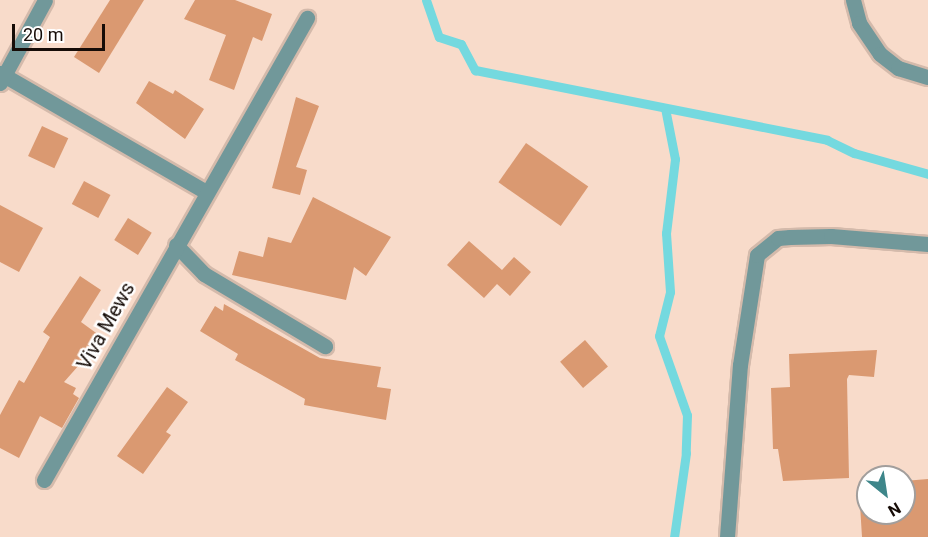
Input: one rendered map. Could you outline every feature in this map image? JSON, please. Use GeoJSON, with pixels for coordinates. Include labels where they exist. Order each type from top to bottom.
{"type":"FeatureCollection","features":[{"type":"Feature","properties":{"kind":"street"},"geometry":{"type":"LineString","coordinates":[[45,0],[1,77],[206,192]]}},
{"type":"Feature","properties":{"kind":"street"},"geometry":{"type":"LineString","coordinates":[[854,2],[868,39],[880,54],[898,68],[928,77]]}},
{"type":"Feature","properties":{"kind":"street","name":"Viva Mews"},"geometry":{"type":"LineString","coordinates":[[44,480],[307,18]]}},
{"type":"Feature","properties":{"kind":"street"},"geometry":{"type":"LineString","coordinates":[[727,537],[740,365],[757,255],[778,238],[790,237],[831,236],[928,244]]}},
{"type":"Feature","properties":{"kind":"street"},"geometry":{"type":"LineString","coordinates":[[176,245],[204,273],[325,346]]}},
{"type":"Feature","properties":{"kind":"building"},"geometry":{"type":"Polygon","coordinates":[[[110,0],[144,0],[99,73],[74,57],[110,0]]]}},
{"type":"Feature","properties":{"kind":"building"},"geometry":{"type":"Polygon","coordinates":[[[195,0],[235,0],[272,14],[262,41],[253,37],[234,90],[209,80],[226,35],[184,19],[195,0]]]}},
{"type":"Feature","properties":{"kind":"building"},"geometry":{"type":"Polygon","coordinates":[[[149,81],[173,94],[175,90],[204,109],[185,139],[136,103],[149,81]]]}},
{"type":"Feature","properties":{"kind":"building"},"geometry":{"type":"Polygon","coordinates":[[[296,97],[319,106],[296,167],[307,170],[300,195],[272,188],[296,97]]]}},
{"type":"Feature","properties":{"kind":"building"},"geometry":{"type":"Polygon","coordinates":[[[42,126],[68,138],[54,168],[28,156],[42,126]]]}},
{"type":"Feature","properties":{"kind":"building"},"geometry":{"type":"Polygon","coordinates":[[[526,143],[588,187],[561,226],[498,182],[526,143]]]}},
{"type":"Feature","properties":{"kind":"building"},"geometry":{"type":"Polygon","coordinates":[[[84,181],[110,195],[98,218],[72,204],[84,181]]]}},
{"type":"Feature","properties":{"kind":"building"},"geometry":{"type":"Polygon","coordinates":[[[313,197],[391,237],[366,276],[354,267],[346,300],[232,275],[239,251],[263,257],[268,237],[291,243],[313,197]]]}},
{"type":"Feature","properties":{"kind":"building"},"geometry":{"type":"Polygon","coordinates":[[[0,205],[43,228],[19,272],[0,262],[0,205]]]}},
{"type":"Feature","properties":{"kind":"building"},"geometry":{"type":"Polygon","coordinates":[[[128,218],[152,233],[138,255],[114,240],[128,218]]]}},
{"type":"Feature","properties":{"kind":"building"},"geometry":{"type":"Polygon","coordinates":[[[469,241],[502,270],[514,257],[531,272],[510,296],[497,284],[484,298],[447,265],[469,241]]]}},
{"type":"Feature","properties":{"kind":"building"},"geometry":{"type":"Polygon","coordinates":[[[80,276],[101,290],[81,322],[103,338],[64,382],[76,388],[73,394],[79,398],[62,428],[40,416],[19,458],[0,448],[0,415],[19,380],[24,383],[50,337],[43,332],[80,276]]]}},
{"type":"Feature","properties":{"kind":"building"},"geometry":{"type":"Polygon","coordinates":[[[224,304],[320,358],[381,367],[377,387],[391,389],[386,420],[304,405],[305,399],[235,360],[238,354],[200,331],[215,306],[223,311],[224,304]]]}},
{"type":"Feature","properties":{"kind":"building"},"geometry":{"type":"Polygon","coordinates":[[[585,340],[608,366],[583,388],[560,362],[585,340]]]}},
{"type":"Feature","properties":{"kind":"building"},"geometry":{"type":"Polygon","coordinates":[[[877,350],[874,377],[849,375],[847,379],[849,478],[783,481],[778,449],[773,449],[771,388],[790,387],[789,354],[877,350]]]}},
{"type":"Feature","properties":{"kind":"building"},"geometry":{"type":"Polygon","coordinates":[[[167,387],[188,402],[166,432],[171,435],[143,474],[117,456],[167,387]]]}},
{"type":"Feature","properties":{"kind":"building"},"geometry":{"type":"Polygon","coordinates":[[[928,479],[928,537],[862,537],[861,525],[916,525],[916,480],[928,479]]]}},
{"type":"Feature","properties":{"kind":"waterway"},"geometry":{"type":"LineString","coordinates":[[426,0],[439,37],[461,44],[475,70],[827,140],[854,153],[928,174]]}},
{"type":"Feature","properties":{"kind":"waterway"},"geometry":{"type":"LineString","coordinates":[[665,108],[675,159],[666,233],[670,292],[659,336],[687,415],[686,453],[674,537]]}}]}
